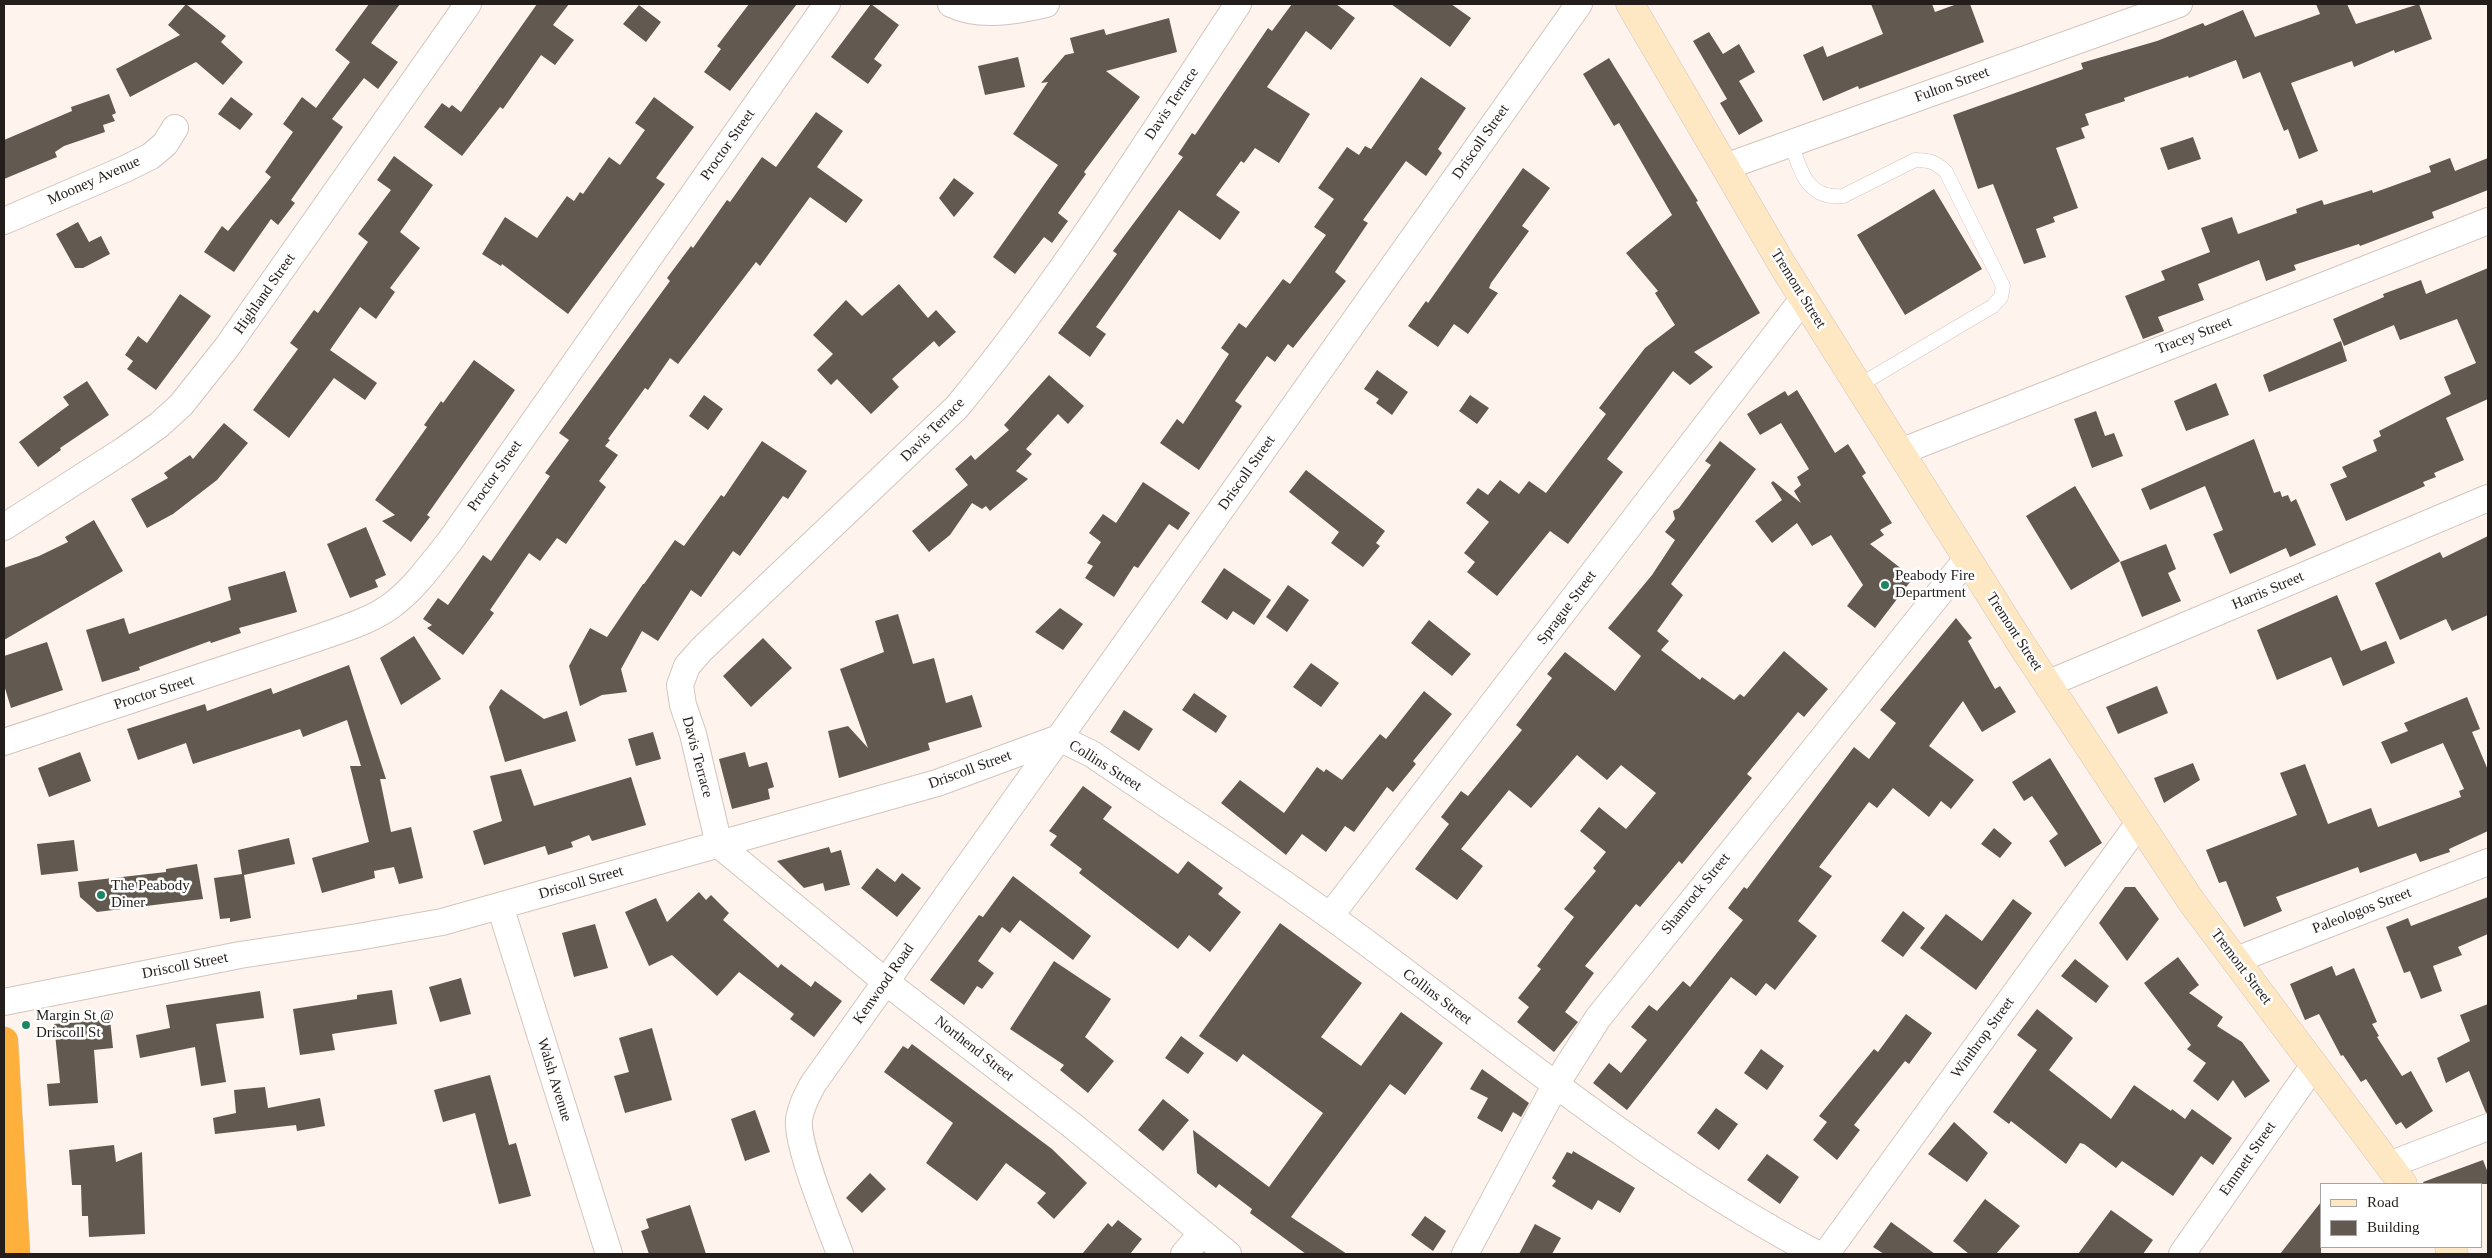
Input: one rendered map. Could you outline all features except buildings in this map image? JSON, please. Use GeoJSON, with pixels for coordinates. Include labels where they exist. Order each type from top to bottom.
{"type":"FeatureCollection","features":[{"type":"Feature","properties":{"kind":"highway"},"geometry":{"type":"LineString","coordinates":[[4,1042],[16,1254]]}},
{"type":"Feature","properties":{"kind":"street","name":"Highland Street"},"geometry":{"type":"LineString","coordinates":[[4,527],[124,450],[160,425],[181,405],[233,340],[468,4]]}},
{"type":"Feature","properties":{"kind":"street","name":"Proctor Street"},"geometry":{"type":"LineString","coordinates":[[4,742],[315,639],[363,621],[396,602],[429,568],[450,541],[827,4]]}},
{"type":"Feature","properties":{"kind":"street"},"geometry":{"type":"LineString","coordinates":[[951,4],[977,13],[1017,10],[1046,4]]}},
{"type":"Feature","properties":{"kind":"street","name":"Davis Terrace"},"geometry":{"type":"LineString","coordinates":[[719,845],[683,705],[680,685],[687,666],[702,649],[964,400],[1063,267],[1238,4]]}},
{"type":"Feature","properties":{"kind":"street","name":"Driscoll Street"},"geometry":{"type":"LineString","coordinates":[[4,1002],[240,954],[358,938],[442,922],[937,783],[1059,738],[1580,4]]}},
{"type":"Feature","properties":{"kind":"street","name":"Tremont Street"},"geometry":{"type":"LineString","coordinates":[[1630,4],[1803,299],[2047,684],[2191,900],[2396,1175]]}},
{"type":"Feature","properties":{"kind":"street","name":"Fulton Street"},"geometry":{"type":"LineString","coordinates":[[1725,167],[2179,4]]}},
{"type":"Feature","properties":{"kind":"street","name":"Mooney Avenue"},"geometry":{"type":"LineString","coordinates":[[4,221],[151,156],[165,144],[175,128]]}},
{"type":"Feature","properties":{"kind":"street","name":"Tracey Street"},"geometry":{"type":"LineString","coordinates":[[1900,452],[2488,221]]}},
{"type":"Feature","properties":{"kind":"street","name":"Sprague Street"},"geometry":{"type":"LineString","coordinates":[[1330,916],[1803,299]]}},
{"type":"Feature","properties":{"kind":"street","name":"Harris Street"},"geometry":{"type":"LineString","coordinates":[[2047,684],[2488,498]]}},
{"type":"Feature","properties":{"kind":"street","name":"Shamrock Street"},"geometry":{"type":"LineString","coordinates":[[1464,1254],[1555,1086],[1592,1026],[1967,560]]}},
{"type":"Feature","properties":{"kind":"street","name":"Collins Street"},"geometry":{"type":"LineString","coordinates":[[1059,738],[1092,754],[1330,916],[1555,1086],[1665,1164],[1817,1254]]}},
{"type":"Feature","properties":{"kind":"street","name":"Kenwood Road"},"geometry":{"type":"LineString","coordinates":[[840,1254],[802,1143],[799,1121],[802,1105],[813,1084],[1059,738]]}},
{"type":"Feature","properties":{"kind":"street","name":"Winthrop Street"},"geometry":{"type":"LineString","coordinates":[[1826,1254],[2140,823]]}},
{"type":"Feature","properties":{"kind":"street","name":"Northend Street"},"geometry":{"type":"LineString","coordinates":[[719,845],[886,982],[1073,1126],[1228,1254]]}},
{"type":"Feature","properties":{"kind":"street","name":"Paleologos Street"},"geometry":{"type":"LineString","coordinates":[[2236,960],[2488,862]]}},
{"type":"Feature","properties":{"kind":"street","name":"Walsh Avenue"},"geometry":{"type":"LineString","coordinates":[[500,906],[609,1254]]}},
{"type":"Feature","properties":{"kind":"street","name":"Emmett Street"},"geometry":{"type":"LineString","coordinates":[[2182,1254],[2314,1065]]}},
{"type":"Feature","properties":{"kind":"street"},"geometry":{"type":"LineString","coordinates":[[2396,1175],[2488,1127]]}},
{"type":"Feature","properties":{"kind":"street"},"geometry":{"type":"LineString","coordinates":[[1184,1254],[1202,1233]]}},
{"type":"Feature","properties":{"kind":"lane"},"geometry":{"type":"LineString","coordinates":[[1791,142],[1806,181],[1817,192],[1830,198],[1843,196],[1915,160],[1929,160],[1938,164],[1946,172],[2002,286],[2001,298],[1993,306],[1858,386]]}},
{"type":"Feature","properties":{"kind":"place","name":"Peabody Fire Department"},"geometry":{"type":"Point","coordinates":[1885,585]}},
{"type":"Feature","properties":{"kind":"place","name":"The Peabody Diner"},"geometry":{"type":"Point","coordinates":[101,895]}},
{"type":"Feature","properties":{"kind":"place","name":"Margin St @ Driscoll St"},"geometry":{"type":"Point","coordinates":[26,1025]}}]}
